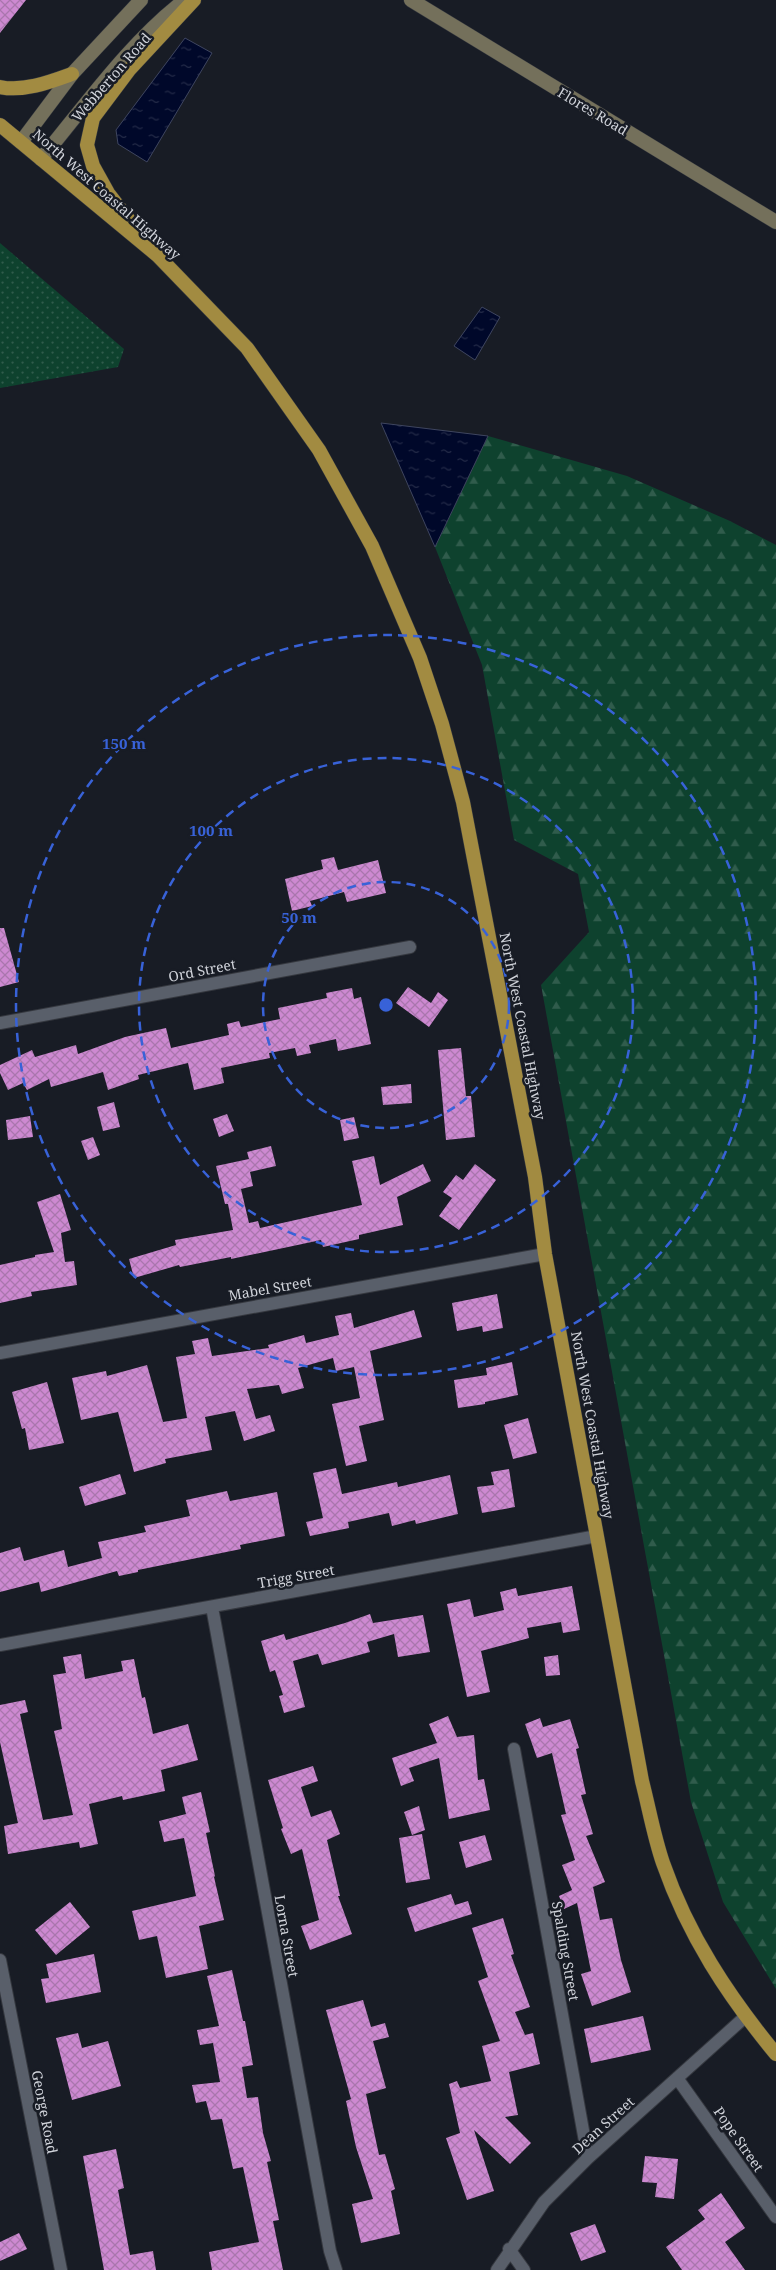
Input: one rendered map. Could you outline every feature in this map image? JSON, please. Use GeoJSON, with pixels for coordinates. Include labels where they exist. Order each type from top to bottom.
{"type":"FeatureCollection","features":[{"type":"Feature","properties":{"kind":"highway"},"geometry":{"type":"LineString","coordinates":[[157,255],[108,193],[93,166],[87,145],[93,118],[129,70],[194,0]]}},
{"type":"Feature","properties":{"kind":"highway"},"geometry":{"type":"LineString","coordinates":[[0,87],[40,86],[72,74]]}},
{"type":"Feature","properties":{"kind":"highway","name":"North West Coastal Highway"},"geometry":{"type":"LineString","coordinates":[[0,125],[157,255],[247,348],[319,450],[372,546],[420,658],[442,724],[463,802],[535,1177],[545,1254],[642,1781],[663,1862],[684,1916],[714,1972],[746,2017],[776,2054]]}},
{"type":"Feature","properties":{"kind":"main road","name":"Webberton Road"},"geometry":{"type":"LineString","coordinates":[[21,142],[72,74],[140,0]]}},
{"type":"Feature","properties":{"kind":"main road","name":"Webberton Road"},"geometry":{"type":"LineString","coordinates":[[41,159],[105,80],[165,15],[185,0]]}},
{"type":"Feature","properties":{"kind":"main road","name":"Flores Road"},"geometry":{"type":"LineString","coordinates":[[411,0],[776,222]]}},
{"type":"Feature","properties":{"kind":"street","name":"Ord Street"},"geometry":{"type":"LineString","coordinates":[[0,1023],[410,947]]}},
{"type":"Feature","properties":{"kind":"street","name":"Mabel Street"},"geometry":{"type":"LineString","coordinates":[[0,1353],[545,1254]]}},
{"type":"Feature","properties":{"kind":"street","name":"Trigg Street"},"geometry":{"type":"LineString","coordinates":[[0,1645],[597,1536]]}},
{"type":"Feature","properties":{"kind":"street","name":"Lorna Street"},"geometry":{"type":"LineString","coordinates":[[212,1607],[330,2251],[336,2270]]}},
{"type":"Feature","properties":{"kind":"street","name":"Spalding Street"},"geometry":{"type":"LineString","coordinates":[[514,1749],[588,2158]]}},
{"type":"Feature","properties":{"kind":"street","name":"George Road"},"geometry":{"type":"LineString","coordinates":[[0,1960],[61,2270]]}},
{"type":"Feature","properties":{"kind":"street","name":"Dean Street"},"geometry":{"type":"LineString","coordinates":[[497,2270],[509,2249],[544,2202],[588,2158],[746,2017]]}},
{"type":"Feature","properties":{"kind":"street","name":"Pope Street"},"geometry":{"type":"LineString","coordinates":[[677,2078],[776,2217]]}},
{"type":"Feature","properties":{"kind":"street"},"geometry":{"type":"LineString","coordinates":[[509,2249],[524,2270]]}},
{"type":"Feature","properties":{"kind":"green space"},"geometry":{"type":"Polygon","coordinates":[[[0,243],[124,349],[118,367],[0,388],[0,243]]]}},
{"type":"Feature","properties":{"kind":"green space"},"geometry":{"type":"Polygon","coordinates":[[[488,436],[627,476],[730,521],[776,545],[776,1989],[723,1902],[691,1802],[541,985],[589,932],[578,874],[514,840],[482,665],[435,547],[488,436]]]}},
{"type":"Feature","properties":{"kind":"water"},"geometry":{"type":"Polygon","coordinates":[[[185,38],[212,53],[147,162],[118,144],[116,130],[185,38]]]}},
{"type":"Feature","properties":{"kind":"water"},"geometry":{"type":"Polygon","coordinates":[[[482,307],[500,317],[475,360],[454,346],[482,307]]]}},
{"type":"Feature","properties":{"kind":"water"},"geometry":{"type":"Polygon","coordinates":[[[381,423],[488,436],[435,547],[381,423]]]}},
{"type":"Feature","properties":{"kind":"building"},"geometry":{"type":"Polygon","coordinates":[[[0,0],[26,0],[0,33],[0,0]]]}},
{"type":"Feature","properties":{"kind":"building"},"geometry":{"type":"Polygon","coordinates":[[[334,857],[338,870],[378,860],[386,893],[347,902],[344,892],[310,901],[312,906],[292,911],[285,879],[323,869],[321,860],[334,857]]]}},
{"type":"Feature","properties":{"kind":"building"},"geometry":{"type":"Polygon","coordinates":[[[0,928],[4,928],[19,982],[0,987],[0,928]]]}},
{"type":"Feature","properties":{"kind":"building"},"geometry":{"type":"Polygon","coordinates":[[[408,987],[431,1003],[438,992],[448,1000],[429,1027],[396,1003],[408,987]]]}},
{"type":"Feature","properties":{"kind":"building"},"geometry":{"type":"Polygon","coordinates":[[[352,988],[354,999],[361,997],[371,1044],[338,1051],[336,1039],[309,1045],[311,1053],[297,1056],[295,1048],[269,1053],[270,1058],[221,1068],[224,1083],[194,1090],[188,1063],[138,1075],[139,1079],[108,1090],[103,1072],[51,1087],[49,1079],[27,1090],[23,1083],[8,1090],[0,1073],[0,1065],[32,1050],[35,1057],[76,1045],[78,1054],[125,1037],[166,1028],[171,1048],[229,1035],[227,1024],[239,1021],[241,1027],[280,1019],[278,1008],[327,998],[326,993],[352,988]]]}},
{"type":"Feature","properties":{"kind":"building"},"geometry":{"type":"Polygon","coordinates":[[[461,1048],[466,1096],[471,1096],[475,1137],[446,1140],[438,1050],[461,1048]]]}},
{"type":"Feature","properties":{"kind":"building"},"geometry":{"type":"Polygon","coordinates":[[[411,1084],[412,1103],[383,1105],[381,1087],[411,1084]]]}},
{"type":"Feature","properties":{"kind":"building"},"geometry":{"type":"Polygon","coordinates":[[[114,1102],[120,1127],[103,1131],[97,1107],[114,1102]]]}},
{"type":"Feature","properties":{"kind":"building"},"geometry":{"type":"Polygon","coordinates":[[[227,1114],[234,1131],[219,1137],[213,1119],[227,1114]]]}},
{"type":"Feature","properties":{"kind":"building"},"geometry":{"type":"Polygon","coordinates":[[[30,1116],[33,1137],[8,1140],[6,1120],[30,1116]]]}},
{"type":"Feature","properties":{"kind":"building"},"geometry":{"type":"Polygon","coordinates":[[[354,1117],[359,1138],[344,1141],[340,1120],[354,1117]]]}},
{"type":"Feature","properties":{"kind":"building"},"geometry":{"type":"Polygon","coordinates":[[[93,1137],[100,1155],[88,1160],[81,1141],[93,1137]]]}},
{"type":"Feature","properties":{"kind":"building"},"geometry":{"type":"Polygon","coordinates":[[[271,1146],[276,1166],[250,1172],[253,1186],[241,1189],[249,1223],[258,1221],[260,1228],[362,1205],[352,1161],[374,1156],[380,1185],[423,1164],[431,1181],[397,1197],[403,1225],[359,1235],[359,1239],[323,1247],[321,1240],[231,1259],[231,1257],[180,1267],[179,1265],[134,1278],[129,1259],[176,1245],[175,1240],[233,1230],[228,1204],[225,1204],[216,1166],[249,1159],[247,1152],[271,1146]]]}},
{"type":"Feature","properties":{"kind":"building"},"geometry":{"type":"Polygon","coordinates":[[[475,1164],[496,1180],[459,1230],[439,1216],[452,1198],[443,1192],[456,1175],[463,1180],[475,1164]]]}},
{"type":"Feature","properties":{"kind":"building"},"geometry":{"type":"Polygon","coordinates":[[[60,1194],[71,1230],[61,1233],[65,1262],[74,1261],[77,1285],[31,1292],[32,1296],[0,1303],[0,1265],[35,1257],[35,1255],[54,1252],[37,1202],[60,1194]]]}},
{"type":"Feature","properties":{"kind":"building"},"geometry":{"type":"Polygon","coordinates":[[[497,1294],[503,1328],[483,1332],[482,1326],[457,1331],[452,1303],[497,1294]]]}},
{"type":"Feature","properties":{"kind":"building"},"geometry":{"type":"Polygon","coordinates":[[[414,1310],[422,1337],[370,1351],[384,1420],[359,1426],[367,1461],[346,1466],[332,1404],[360,1398],[354,1367],[336,1371],[333,1358],[298,1368],[304,1388],[282,1394],[279,1385],[247,1389],[256,1419],[270,1415],[275,1431],[244,1441],[235,1411],[205,1417],[212,1450],[165,1459],[166,1463],[134,1472],[118,1412],[81,1420],[72,1378],[106,1371],[107,1376],[147,1365],[163,1422],[187,1418],[176,1357],[195,1354],[192,1341],[208,1338],[212,1356],[269,1348],[268,1345],[304,1335],[306,1343],[339,1335],[335,1316],[351,1313],[354,1328],[414,1310]]]}},
{"type":"Feature","properties":{"kind":"building"},"geometry":{"type":"Polygon","coordinates":[[[512,1362],[518,1395],[485,1402],[485,1404],[458,1408],[454,1380],[487,1375],[486,1368],[512,1362]]]}},
{"type":"Feature","properties":{"kind":"building"},"geometry":{"type":"Polygon","coordinates":[[[47,1382],[64,1443],[29,1450],[25,1428],[22,1429],[12,1392],[47,1382]]]}},
{"type":"Feature","properties":{"kind":"building"},"geometry":{"type":"Polygon","coordinates":[[[528,1418],[537,1453],[513,1459],[504,1425],[528,1418]]]}},
{"type":"Feature","properties":{"kind":"building"},"geometry":{"type":"Polygon","coordinates":[[[336,1468],[342,1494],[397,1482],[398,1487],[450,1475],[458,1514],[416,1524],[415,1520],[392,1526],[389,1513],[348,1522],[349,1528],[310,1536],[306,1522],[323,1518],[313,1473],[336,1468]]]}},
{"type":"Feature","properties":{"kind":"building"},"geometry":{"type":"Polygon","coordinates":[[[509,1469],[515,1507],[482,1513],[477,1487],[494,1485],[491,1472],[509,1469]]]}},
{"type":"Feature","properties":{"kind":"building"},"geometry":{"type":"Polygon","coordinates":[[[120,1474],[126,1494],[85,1506],[79,1487],[120,1474]]]}},
{"type":"Feature","properties":{"kind":"building"},"geometry":{"type":"Polygon","coordinates":[[[227,1491],[230,1501],[277,1492],[285,1536],[240,1545],[241,1549],[138,1570],[138,1572],[119,1576],[117,1571],[41,1592],[39,1582],[0,1592],[0,1553],[20,1547],[24,1561],[64,1550],[68,1567],[102,1558],[98,1542],[146,1532],[144,1526],[190,1516],[186,1500],[227,1491]]]}},
{"type":"Feature","properties":{"kind":"building"},"geometry":{"type":"Polygon","coordinates":[[[572,1586],[580,1630],[563,1633],[561,1622],[527,1628],[529,1638],[481,1651],[490,1692],[467,1697],[447,1604],[470,1599],[474,1617],[504,1610],[500,1592],[516,1588],[518,1596],[572,1586]]]}},
{"type":"Feature","properties":{"kind":"building"},"geometry":{"type":"Polygon","coordinates":[[[370,1614],[373,1623],[423,1615],[430,1652],[398,1657],[394,1634],[367,1642],[370,1652],[322,1665],[318,1654],[293,1661],[305,1707],[284,1713],[279,1696],[283,1695],[275,1670],[270,1672],[261,1641],[284,1634],[286,1640],[370,1614]]]}},
{"type":"Feature","properties":{"kind":"building"},"geometry":{"type":"Polygon","coordinates":[[[81,1654],[85,1679],[123,1671],[121,1661],[134,1659],[142,1698],[145,1697],[153,1734],[188,1724],[198,1760],[161,1770],[165,1791],[123,1800],[122,1796],[89,1804],[98,1844],[80,1848],[79,1842],[8,1854],[4,1826],[18,1823],[0,1742],[0,1705],[25,1700],[28,1712],[20,1714],[43,1820],[73,1815],[54,1731],[62,1729],[53,1675],[66,1673],[63,1657],[81,1654]]]}},
{"type":"Feature","properties":{"kind":"building"},"geometry":{"type":"Polygon","coordinates":[[[558,1655],[560,1675],[546,1676],[544,1657],[558,1655]]]}},
{"type":"Feature","properties":{"kind":"building"},"geometry":{"type":"Polygon","coordinates":[[[448,1716],[457,1737],[474,1735],[478,1780],[484,1779],[490,1810],[449,1819],[439,1758],[409,1768],[414,1781],[401,1786],[392,1758],[437,1743],[429,1724],[448,1716]]]}},
{"type":"Feature","properties":{"kind":"building"},"geometry":{"type":"Polygon","coordinates":[[[540,1718],[543,1727],[570,1719],[579,1748],[576,1749],[586,1794],[581,1795],[593,1834],[586,1836],[605,1882],[593,1887],[600,1920],[612,1918],[621,1960],[631,1992],[592,2006],[581,1974],[591,1971],[577,1903],[564,1909],[559,1896],[572,1890],[562,1865],[575,1860],[561,1815],[566,1814],[552,1753],[537,1758],[525,1724],[540,1718]]]}},
{"type":"Feature","properties":{"kind":"building"},"geometry":{"type":"Polygon","coordinates":[[[313,1766],[318,1781],[301,1787],[311,1817],[331,1810],[340,1834],[327,1840],[340,1896],[338,1896],[352,1934],[310,1950],[301,1926],[319,1920],[302,1849],[291,1854],[281,1829],[283,1828],[268,1780],[313,1766]]]}},
{"type":"Feature","properties":{"kind":"building"},"geometry":{"type":"Polygon","coordinates":[[[201,1792],[210,1832],[206,1833],[224,1920],[199,1926],[208,1969],[166,1978],[157,1936],[139,1940],[132,1911],[196,1896],[184,1838],[164,1842],[159,1821],[186,1814],[182,1797],[201,1792]]]}},
{"type":"Feature","properties":{"kind":"building"},"geometry":{"type":"Polygon","coordinates":[[[419,1806],[425,1830],[412,1835],[404,1812],[419,1806]]]}},
{"type":"Feature","properties":{"kind":"building"},"geometry":{"type":"Polygon","coordinates":[[[422,1834],[430,1879],[406,1883],[399,1838],[422,1834]]]}},
{"type":"Feature","properties":{"kind":"building"},"geometry":{"type":"Polygon","coordinates":[[[485,1835],[492,1860],[466,1868],[459,1842],[485,1835]]]}},
{"type":"Feature","properties":{"kind":"building"},"geometry":{"type":"Polygon","coordinates":[[[451,1894],[455,1905],[468,1901],[472,1914],[415,1932],[407,1908],[451,1894]]]}},
{"type":"Feature","properties":{"kind":"building"},"geometry":{"type":"Polygon","coordinates":[[[70,1902],[90,1927],[56,1955],[35,1930],[70,1902]]]}},
{"type":"Feature","properties":{"kind":"building"},"geometry":{"type":"Polygon","coordinates":[[[503,1918],[514,1954],[511,1955],[530,2007],[515,2012],[525,2035],[533,2033],[540,2064],[509,2072],[518,2115],[505,2117],[531,2143],[510,2164],[474,2130],[494,2191],[467,2200],[446,2138],[460,2133],[449,2084],[457,2081],[460,2088],[491,2081],[482,2046],[500,2041],[478,1981],[488,1977],[472,1928],[503,1918]]]}},
{"type":"Feature","properties":{"kind":"building"},"geometry":{"type":"Polygon","coordinates":[[[94,1954],[101,1992],[46,2003],[41,1979],[49,1978],[46,1964],[94,1954]]]}},
{"type":"Feature","properties":{"kind":"building"},"geometry":{"type":"Polygon","coordinates":[[[232,1970],[243,2021],[245,2021],[253,2065],[242,2067],[247,2098],[258,2097],[263,2133],[271,2161],[267,2162],[279,2220],[273,2221],[283,2270],[212,2270],[209,2252],[259,2242],[243,2167],[233,2169],[222,2119],[211,2120],[206,2101],[196,2103],[192,2085],[220,2082],[213,2043],[200,2045],[197,2030],[219,2026],[207,1976],[232,1970]]]}},
{"type":"Feature","properties":{"kind":"building"},"geometry":{"type":"Polygon","coordinates":[[[363,2000],[371,2027],[385,2023],[389,2037],[373,2041],[386,2088],[366,2094],[379,2155],[385,2154],[395,2189],[391,2191],[400,2234],[361,2243],[352,2204],[373,2199],[356,2147],[346,2101],[351,2099],[326,2010],[363,2000]]]}},
{"type":"Feature","properties":{"kind":"building"},"geometry":{"type":"Polygon","coordinates":[[[643,2016],[651,2050],[591,2063],[584,2029],[643,2016]]]}},
{"type":"Feature","properties":{"kind":"building"},"geometry":{"type":"Polygon","coordinates":[[[78,2033],[82,2048],[108,2041],[121,2086],[72,2100],[56,2038],[78,2033]]]}},
{"type":"Feature","properties":{"kind":"building"},"geometry":{"type":"Polygon","coordinates":[[[116,2149],[124,2188],[118,2190],[130,2255],[153,2251],[156,2270],[104,2270],[83,2156],[116,2149]]]}},
{"type":"Feature","properties":{"kind":"building"},"geometry":{"type":"Polygon","coordinates":[[[645,2156],[678,2159],[674,2199],[655,2197],[657,2183],[642,2182],[645,2156]]]}},
{"type":"Feature","properties":{"kind":"building"},"geometry":{"type":"Polygon","coordinates":[[[721,2193],[745,2228],[725,2242],[745,2270],[682,2270],[666,2247],[705,2219],[698,2210],[721,2193]]]}},
{"type":"Feature","properties":{"kind":"building"},"geometry":{"type":"Polygon","coordinates":[[[595,2224],[606,2252],[581,2261],[570,2233],[595,2224]]]}},
{"type":"Feature","properties":{"kind":"building"},"geometry":{"type":"Polygon","coordinates":[[[19,2233],[27,2249],[0,2261],[0,2242],[19,2233]]]}}]}
